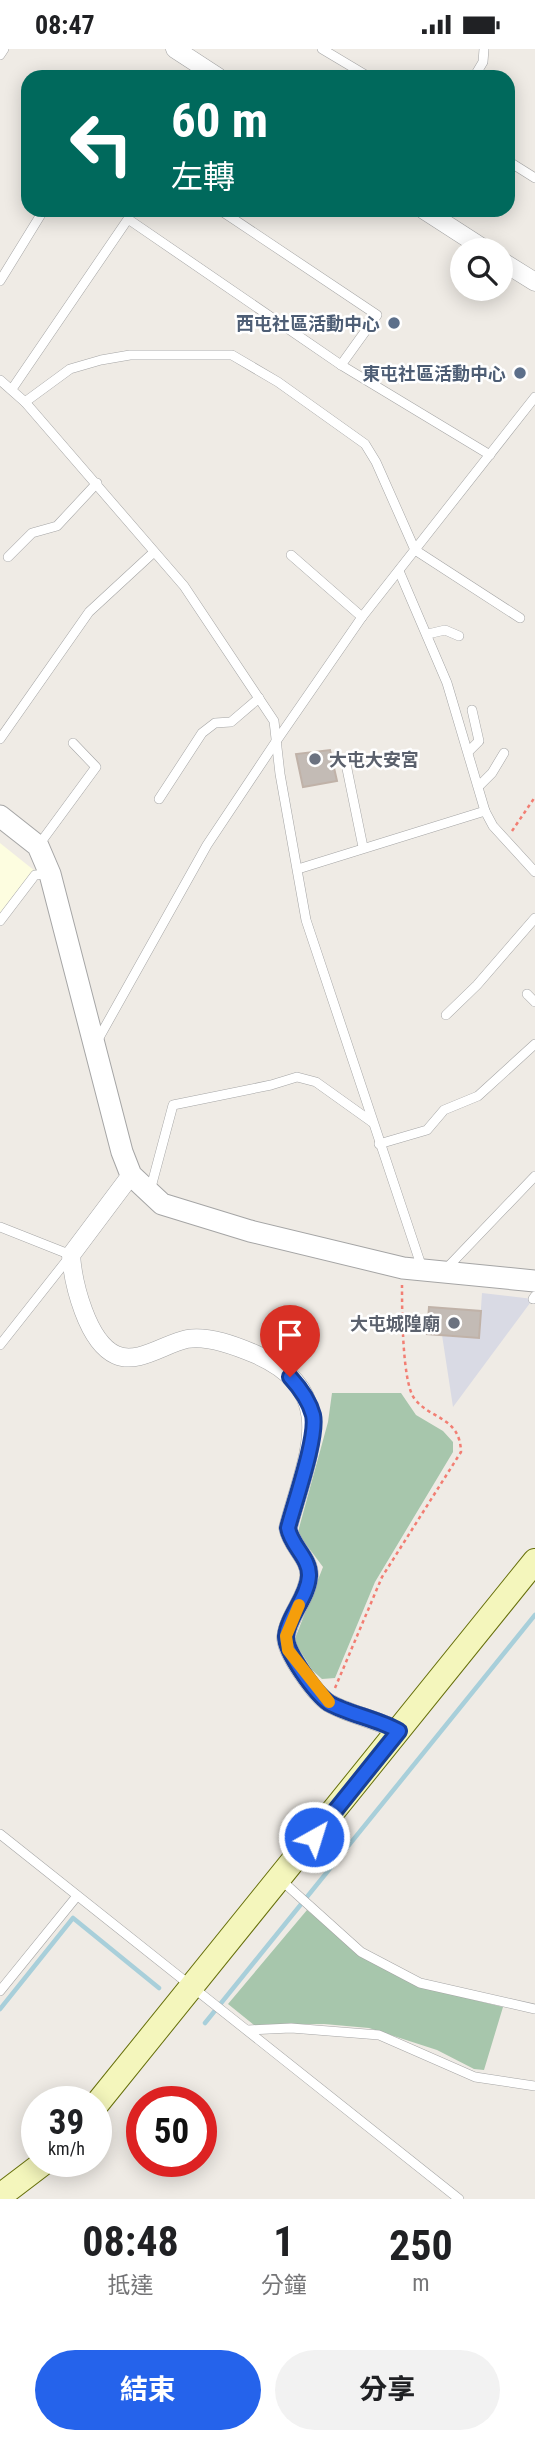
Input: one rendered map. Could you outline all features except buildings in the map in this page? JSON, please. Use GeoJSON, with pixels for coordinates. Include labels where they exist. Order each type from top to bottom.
{"type":"FeatureCollection","features":[{"type":"Feature","properties":{"kind":"main road"},"geometry":{"type":"LineString","coordinates":[[112,2087],[286,1885],[399,1731],[535,1561]]}},
{"type":"Feature","properties":{"kind":"main road"},"geometry":{"type":"LineString","coordinates":[[2,2192],[23,2177]]}},
{"type":"Feature","properties":{"kind":"street"},"geometry":{"type":"LineString","coordinates":[[175,49],[207,70]]}},
{"type":"Feature","properties":{"kind":"street"},"geometry":{"type":"LineString","coordinates":[[435,217],[467,238]]}},
{"type":"Feature","properties":{"kind":"street"},"geometry":{"type":"LineString","coordinates":[[513,268],[535,282]]}},
{"type":"Feature","properties":{"kind":"street"},"geometry":{"type":"LineString","coordinates":[[0,815],[38,846],[50,874],[122,1152],[131,1175],[149,1194],[162,1204],[250,1231],[534,1292]]}},
{"type":"Feature","properties":{"kind":"street"},"geometry":{"type":"LineString","coordinates":[[131,1175],[71,1255],[73,1285],[80,1301],[102,1342],[117,1356],[131,1357],[188,1339],[206,1339],[266,1359],[303,1391],[313,1417],[312,1438],[288,1528],[290,1542],[308,1568],[310,1578],[286,1636],[288,1650],[328,1702],[377,1719],[399,1731]]}},
{"type":"Feature","properties":{"kind":"lane"},"geometry":{"type":"LineString","coordinates":[[0,55],[4,49]]}},
{"type":"Feature","properties":{"kind":"lane"},"geometry":{"type":"LineString","coordinates":[[323,49],[358,70]]}},
{"type":"Feature","properties":{"kind":"lane"},"geometry":{"type":"LineString","coordinates":[[478,70],[483,62],[484,49]]}},
{"type":"Feature","properties":{"kind":"lane"},"geometry":{"type":"LineString","coordinates":[[515,165],[535,178]]}},
{"type":"Feature","properties":{"kind":"lane"},"geometry":{"type":"LineString","coordinates":[[0,281],[39,217]]}},
{"type":"Feature","properties":{"kind":"lane"},"geometry":{"type":"LineString","coordinates":[[230,217],[377,315],[341,365]]}},
{"type":"Feature","properties":{"kind":"lane"},"geometry":{"type":"LineString","coordinates":[[12,389],[128,219],[341,365],[490,455]]}},
{"type":"Feature","properties":{"kind":"lane"},"geometry":{"type":"LineString","coordinates":[[25,402],[70,369],[101,360],[130,355],[232,355],[278,382],[365,444],[376,461],[415,550],[520,618]]}},
{"type":"Feature","properties":{"kind":"lane"},"geometry":{"type":"LineString","coordinates":[[0,380],[25,402],[184,586],[274,721],[280,774],[306,920],[423,1270],[535,1176]]}},
{"type":"Feature","properties":{"kind":"lane"},"geometry":{"type":"LineString","coordinates":[[93,1047],[207,845],[277,740],[362,617],[535,397]]}},
{"type":"Feature","properties":{"kind":"lane"},"geometry":{"type":"LineString","coordinates":[[8,557],[32,533],[57,526],[97,483]]}},
{"type":"Feature","properties":{"kind":"lane"},"geometry":{"type":"LineString","coordinates":[[0,739],[89,612],[154,552]]}},
{"type":"Feature","properties":{"kind":"lane"},"geometry":{"type":"LineString","coordinates":[[291,555],[362,617]]}},
{"type":"Feature","properties":{"kind":"lane"},"geometry":{"type":"LineString","coordinates":[[399,571],[428,634],[469,751],[485,811],[535,872]]}},
{"type":"Feature","properties":{"kind":"lane"},"geometry":{"type":"LineString","coordinates":[[428,634],[445,629],[459,636]]}},
{"type":"Feature","properties":{"kind":"lane"},"geometry":{"type":"LineString","coordinates":[[159,799],[202,733],[215,723],[231,722],[259,698]]}},
{"type":"Feature","properties":{"kind":"lane"},"geometry":{"type":"LineString","coordinates":[[469,751],[479,741],[472,710]]}},
{"type":"Feature","properties":{"kind":"lane"},"geometry":{"type":"LineString","coordinates":[[38,846],[96,767],[73,743]]}},
{"type":"Feature","properties":{"kind":"lane"},"geometry":{"type":"LineString","coordinates":[[479,786],[492,773],[504,753]]}},
{"type":"Feature","properties":{"kind":"lane"},"geometry":{"type":"LineString","coordinates":[[345,759],[363,847]]}},
{"type":"Feature","properties":{"kind":"lane"},"geometry":{"type":"LineString","coordinates":[[298,869],[485,811]]}},
{"type":"Feature","properties":{"kind":"lane"},"geometry":{"type":"LineString","coordinates":[[0,921],[35,875],[50,874]]}},
{"type":"Feature","properties":{"kind":"lane"},"geometry":{"type":"LineString","coordinates":[[446,1015],[477,985],[535,918]]}},
{"type":"Feature","properties":{"kind":"lane"},"geometry":{"type":"LineString","coordinates":[[527,994],[535,1002]]}},
{"type":"Feature","properties":{"kind":"lane"},"geometry":{"type":"LineString","coordinates":[[379,1144],[427,1130],[444,1110],[478,1096],[535,1044]]}},
{"type":"Feature","properties":{"kind":"lane"},"geometry":{"type":"LineString","coordinates":[[149,1194],[173,1105],[297,1077],[316,1081],[373,1123]]}},
{"type":"Feature","properties":{"kind":"lane"},"geometry":{"type":"LineString","coordinates":[[0,1227],[71,1255],[0,1345]]}},
{"type":"Feature","properties":{"kind":"lane"},"geometry":{"type":"LineString","coordinates":[[0,1834],[459,2199]]}},
{"type":"Feature","properties":{"kind":"lane"},"geometry":{"type":"LineString","coordinates":[[286,1885],[361,1952],[420,1983],[535,2009]]}},
{"type":"Feature","properties":{"kind":"lane"},"geometry":{"type":"LineString","coordinates":[[0,1991],[76,1896]]}},
{"type":"Feature","properties":{"kind":"lane"},"geometry":{"type":"LineString","coordinates":[[248,2030],[291,2028],[379,2035],[475,2077],[535,2086]]}},
{"type":"Feature","properties":{"kind":"path"},"geometry":{"type":"LineString","coordinates":[[506,839],[535,797]]}},
{"type":"Feature","properties":{"kind":"path"},"geometry":{"type":"LineString","coordinates":[[328,1702],[382,1577],[461,1452],[461,1441],[450,1424],[414,1398],[409,1383],[402,1321],[423,1270]]}},
{"type":"Feature","properties":{"kind":"shaded area"},"geometry":{"type":"Polygon","coordinates":[[[0,843],[35,871],[0,915],[0,843]]]}},
{"type":"Feature","properties":{"kind":"shaded area"},"geometry":{"type":"Polygon","coordinates":[[[482,1293],[533,1299],[453,1407],[442,1335],[479,1338],[482,1293]]]}},
{"type":"Feature","properties":{"kind":"shaded area"},"geometry":{"type":"Polygon","coordinates":[[[332,1393],[401,1393],[416,1415],[443,1431],[453,1442],[453,1452],[375,1582],[335,1678],[322,1679],[312,1670],[294,1641],[323,1567],[299,1535],[299,1528],[328,1422],[332,1393]]]}},
{"type":"Feature","properties":{"kind":"shaded area"},"geometry":{"type":"Polygon","coordinates":[[[307,1910],[362,1957],[433,1990],[503,2007],[484,2070],[474,2069],[437,2050],[369,2028],[324,2024],[254,2025],[228,2004],[307,1910]]]}},
{"type":"Feature","properties":{"kind":"waterway"},"geometry":{"type":"LineString","coordinates":[[205,2023],[535,1615]]}},
{"type":"Feature","properties":{"kind":"waterway"},"geometry":{"type":"LineString","coordinates":[[0,2009],[73,1918],[159,1988]]}},
{"type":"Feature","properties":{"kind":"slow traffic"},"geometry":{"type":"LineString","coordinates":[[299,1605],[286,1636],[288,1650],[329,1702]]}},
{"type":"Feature","properties":{"kind":"place","name":"西屯社區活動中心"},"geometry":{"type":"Point","coordinates":[394,323]}},
{"type":"Feature","properties":{"kind":"place","name":"東屯社區活動中心"},"geometry":{"type":"Point","coordinates":[520,373]}},
{"type":"Feature","properties":{"kind":"place","name":"大屯大安宮"},"geometry":{"type":"Point","coordinates":[315,759]}},
{"type":"Feature","properties":{"kind":"place","name":"大屯城隍廟"},"geometry":{"type":"Point","coordinates":[454,1323]}},
{"type":"Feature","properties":{"kind":"route"},"geometry":{"type":"LineString","coordinates":[[290,1377],[303,1391],[313,1417],[312,1438],[288,1528],[290,1542],[302,1556],[310,1578],[286,1636],[288,1650],[328,1702],[377,1719],[399,1731],[314,1837]]}}]}
